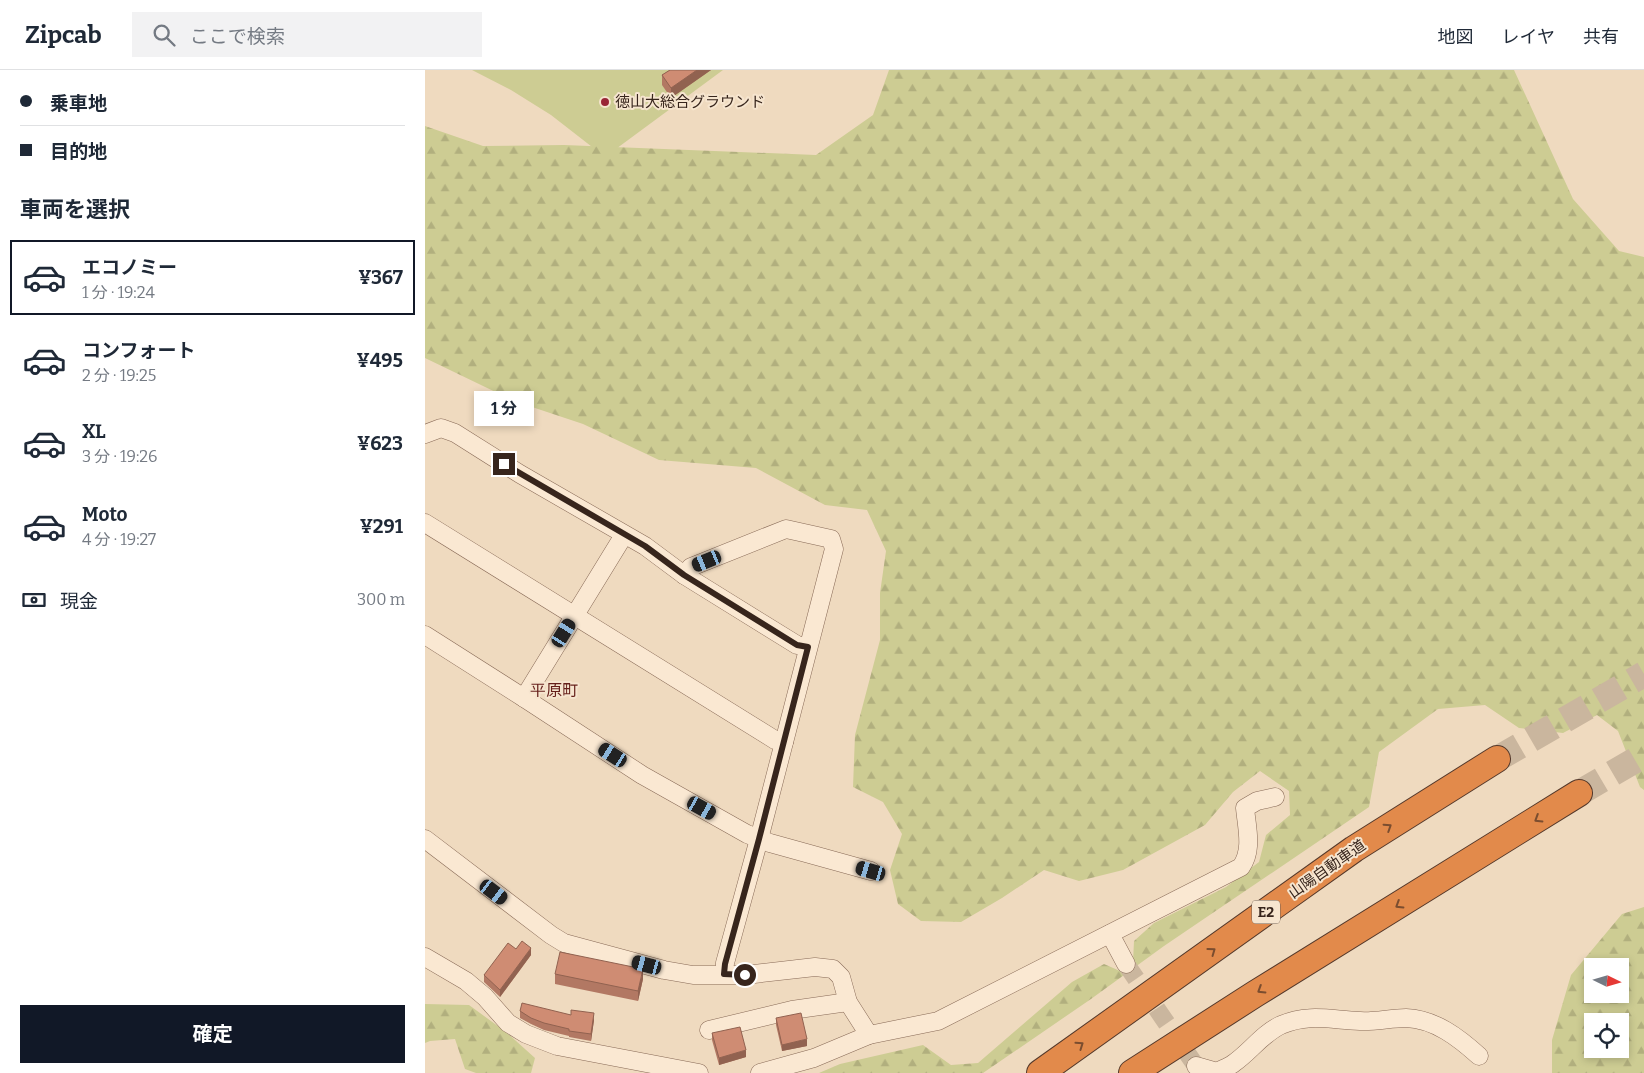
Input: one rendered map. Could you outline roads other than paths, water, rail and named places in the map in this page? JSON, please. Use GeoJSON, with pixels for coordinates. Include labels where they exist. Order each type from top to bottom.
{"type":"FeatureCollection","features":[{"type":"Feature","properties":{"kind":"highway","name":"山陽自動車道"},"geometry":{"type":"LineString","coordinates":[[1040,1073],[1354,849],[1497,759]]}},
{"type":"Feature","properties":{"kind":"highway"},"geometry":{"type":"LineString","coordinates":[[1132,1073],[1255,994],[1579,793]]}},
{"type":"Feature","properties":{"kind":"street"},"geometry":{"type":"LineString","coordinates":[[425,434],[441,428],[455,432],[520,474],[645,546],[684,575],[797,645],[808,647]]}},
{"type":"Feature","properties":{"kind":"street"},"geometry":{"type":"LineString","coordinates":[[425,523],[775,740],[784,742]]}},
{"type":"Feature","properties":{"kind":"street"},"geometry":{"type":"LineString","coordinates":[[684,575],[691,567],[786,530],[831,539],[834,549],[725,964],[724,974]]}},
{"type":"Feature","properties":{"kind":"street"},"geometry":{"type":"LineString","coordinates":[[524,698],[624,535]]}},
{"type":"Feature","properties":{"kind":"street"},"geometry":{"type":"LineString","coordinates":[[425,635],[642,775],[747,834],[871,871]]}},
{"type":"Feature","properties":{"kind":"street"},"geometry":{"type":"LineString","coordinates":[[759,1073],[814,1058],[869,1035],[938,1021],[1241,867],[1249,850],[1245,808],[1257,802],[1275,797]]}},
{"type":"Feature","properties":{"kind":"street"},"geometry":{"type":"LineString","coordinates":[[425,839],[564,943],[674,972],[693,975],[745,975],[815,967],[833,969],[841,976],[848,1002],[869,1035]]}},
{"type":"Feature","properties":{"kind":"street"},"geometry":{"type":"LineString","coordinates":[[1110,934],[1126,964]]}},
{"type":"Feature","properties":{"kind":"street"},"geometry":{"type":"LineString","coordinates":[[425,957],[466,981],[508,1023],[525,1034],[557,1046],[699,1073]]}},
{"type":"Feature","properties":{"kind":"street"},"geometry":{"type":"LineString","coordinates":[[709,1030],[793,1010],[848,1002]]}},
{"type":"Feature","properties":{"kind":"street"},"geometry":{"type":"LineString","coordinates":[[1197,1066],[1217,1072],[1233,1064],[1260,1039],[1279,1026],[1297,1019],[1312,1017],[1362,1022],[1407,1018],[1418,1020],[1441,1028],[1459,1038],[1479,1056]]}},
{"type":"Feature","properties":{"kind":"tunnel"},"geometry":{"type":"LineString","coordinates":[[1497,759],[1644,674]]}},
{"type":"Feature","properties":{"kind":"tunnel"},"geometry":{"type":"LineString","coordinates":[[1579,793],[1644,755]]}},
{"type":"Feature","properties":{"kind":"tunnel"},"geometry":{"type":"LineString","coordinates":[[1126,964],[1196,1066]]}},
{"type":"Feature","properties":{"kind":"place","name":"徳山大総合グラウンド"},"geometry":{"type":"Point","coordinates":[605,102]}},
{"type":"Feature","properties":{"kind":"district","name":"平原町"},"geometry":{"type":"Point","coordinates":[554,690]}}]}
